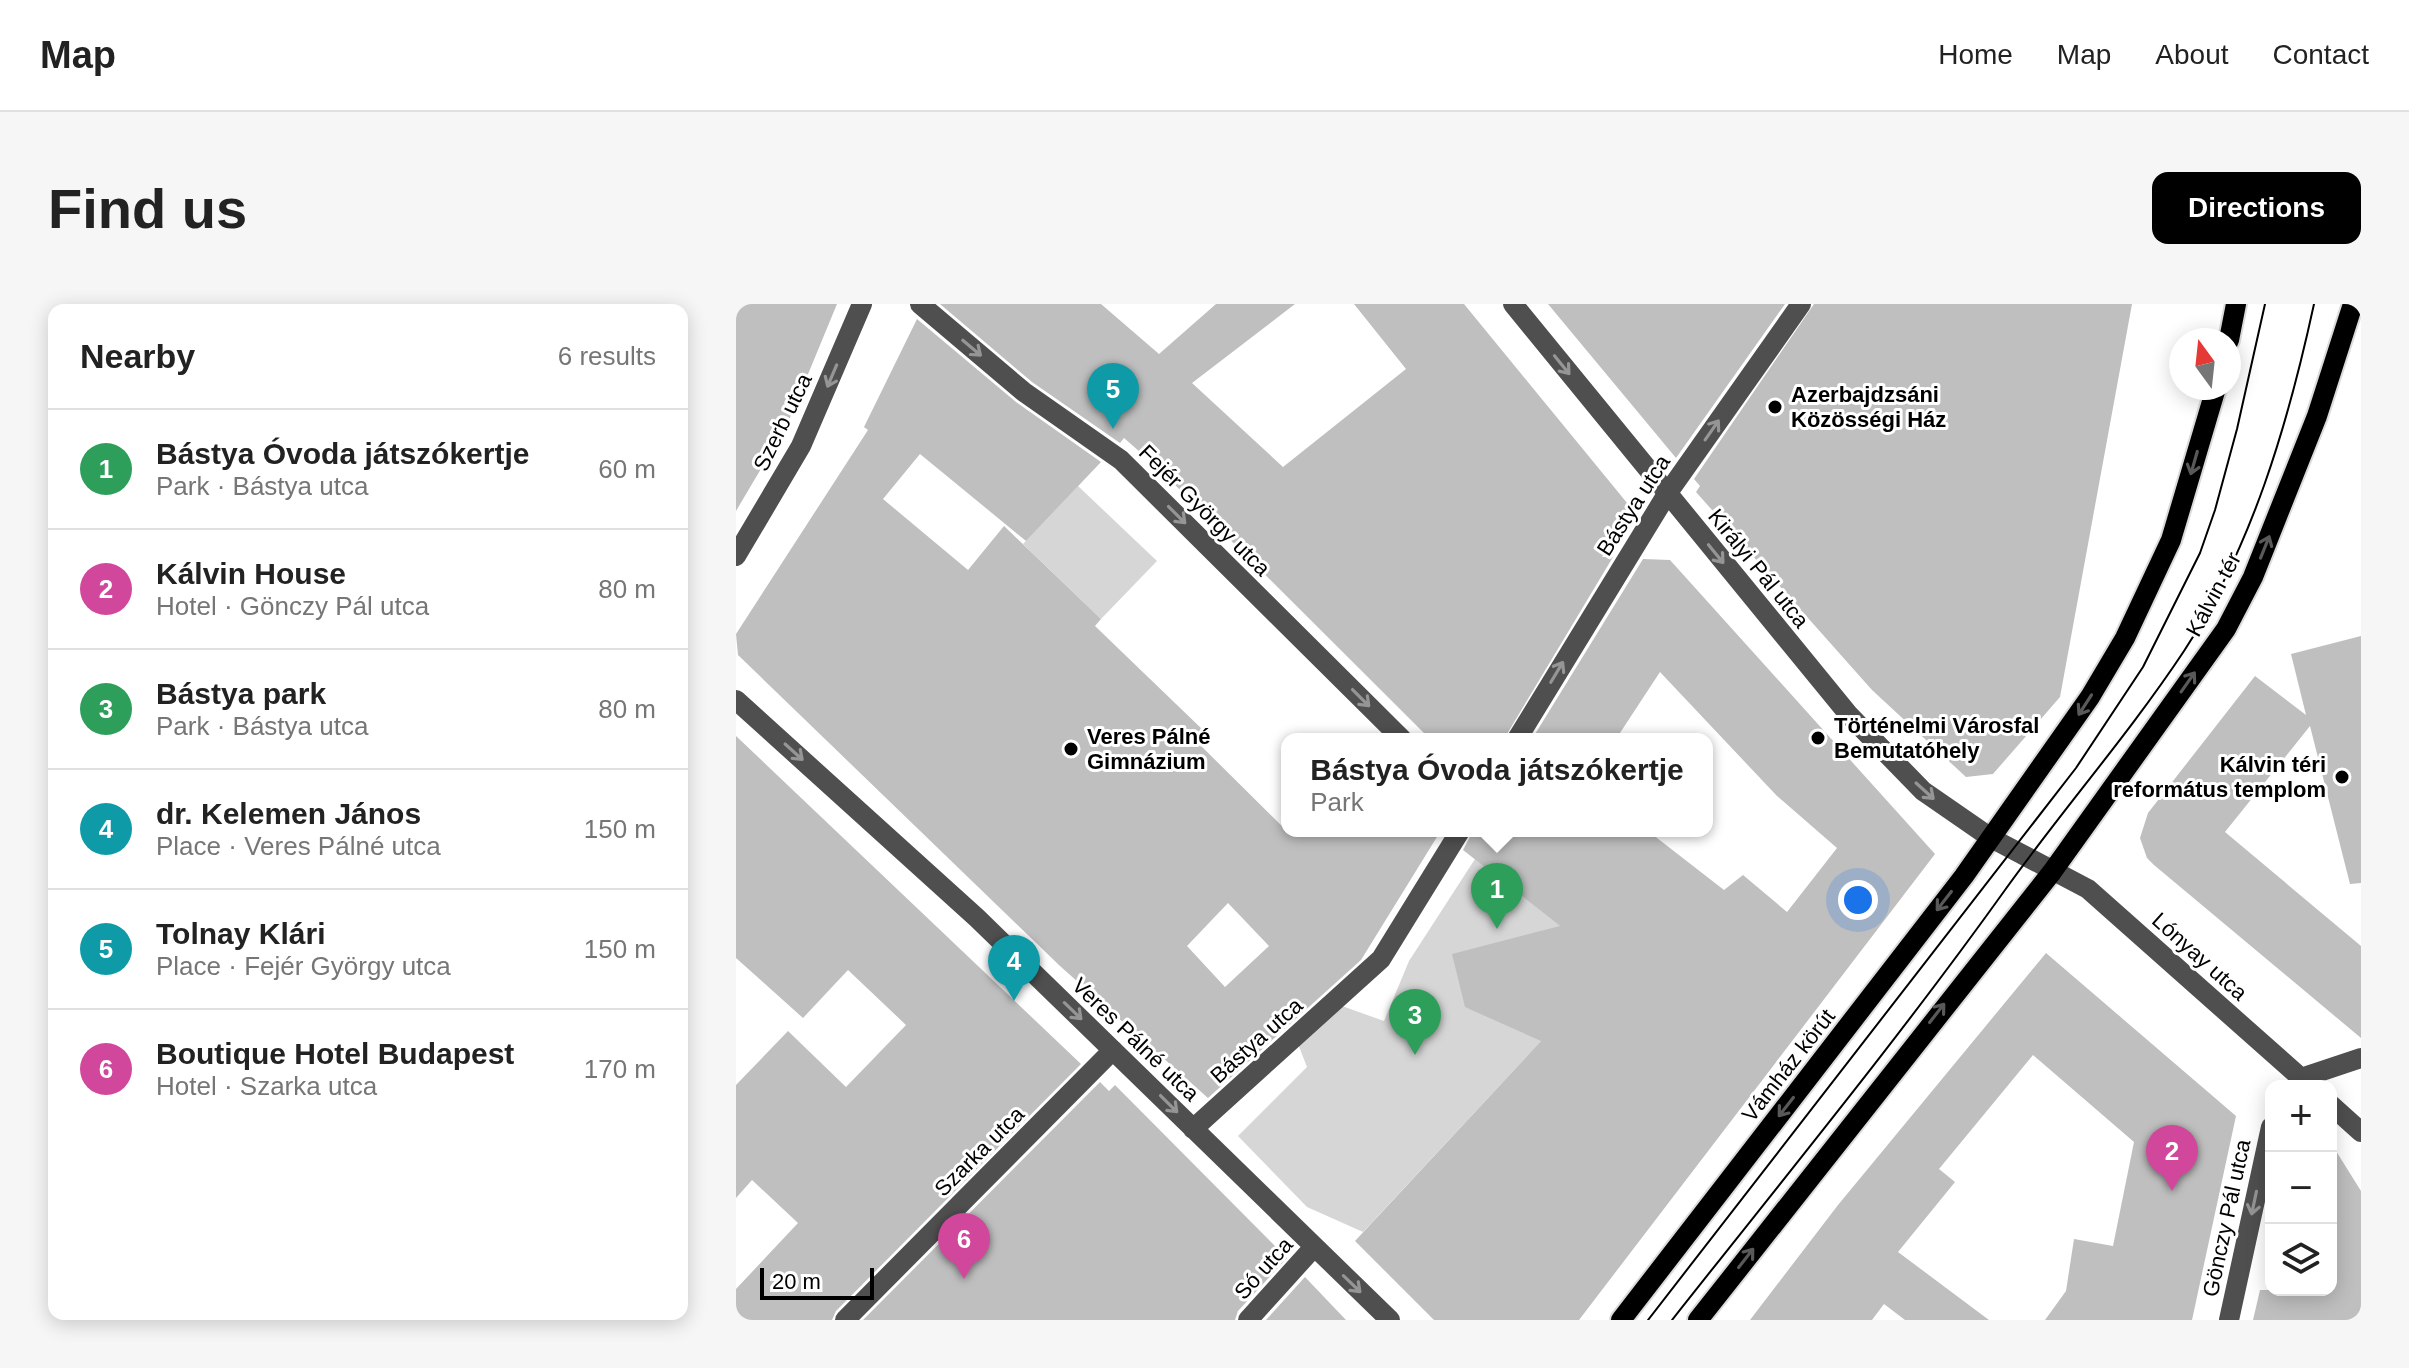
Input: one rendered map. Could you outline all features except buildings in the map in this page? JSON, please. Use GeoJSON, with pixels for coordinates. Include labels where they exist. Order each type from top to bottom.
{"type":"FeatureCollection","features":[{"type":"Feature","properties":{"kind":"main road"},"geometry":{"type":"LineString","coordinates":[[2231,328],[2236,304]]}},
{"type":"Feature","properties":{"kind":"main road","name":"Kálvin tér"},"geometry":{"type":"LineString","coordinates":[[2052,872],[2226,629],[2253,577],[2354,317]]}},
{"type":"Feature","properties":{"kind":"main road"},"geometry":{"type":"LineString","coordinates":[[1991,838],[2090,697],[2149,591],[2171,540],[2212,400]]}},
{"type":"Feature","properties":{"kind":"main road","name":"Vámház körút"},"geometry":{"type":"LineString","coordinates":[[1621,1320],[1991,838]]}},
{"type":"Feature","properties":{"kind":"main road"},"geometry":{"type":"LineString","coordinates":[[1698,1320],[2052,872]]}},
{"type":"Feature","properties":{"kind":"street","name":"Szerb utca"},"geometry":{"type":"LineString","coordinates":[[736,556],[801,446],[862,304]]}},
{"type":"Feature","properties":{"kind":"street","name":"Fejér György utca"},"geometry":{"type":"LineString","coordinates":[[920,304],[1024,392],[1121,460],[1396,733]]}},
{"type":"Feature","properties":{"kind":"street","name":"Királyi Pál utca"},"geometry":{"type":"LineString","coordinates":[[1513,304],[1849,715],[1923,791],[1991,838],[2052,872]]}},
{"type":"Feature","properties":{"kind":"street","name":"Bástya utca"},"geometry":{"type":"LineString","coordinates":[[1521,733],[1667,494],[1801,304]]}},
{"type":"Feature","properties":{"kind":"street","name":"Veres Pálné utca"},"geometry":{"type":"LineString","coordinates":[[736,700],[977,918],[1390,1320]]}},
{"type":"Feature","properties":{"kind":"street","name":"Bástya utca"},"geometry":{"type":"LineString","coordinates":[[1193,1129],[1381,959],[1456,837]]}},
{"type":"Feature","properties":{"kind":"street","name":"Lónyay utca"},"geometry":{"type":"LineString","coordinates":[[2052,872],[2088,889],[2300,1080]]}},
{"type":"Feature","properties":{"kind":"street","name":"Szarka utca"},"geometry":{"type":"LineString","coordinates":[[845,1320],[1113,1050]]}},
{"type":"Feature","properties":{"kind":"street"},"geometry":{"type":"LineString","coordinates":[[2310,1080],[2361,1058]]}},
{"type":"Feature","properties":{"kind":"street"},"geometry":{"type":"LineString","coordinates":[[2337,1110],[2361,1132]]}},
{"type":"Feature","properties":{"kind":"street","name":"Gönczy Pál utca"},"geometry":{"type":"LineString","coordinates":[[2229,1320],[2266,1152]]}},
{"type":"Feature","properties":{"kind":"street","name":"Só utca"},"geometry":{"type":"LineString","coordinates":[[1248,1320],[1314,1247]]}},
{"type":"Feature","properties":{"kind":"shaded area"},"geometry":{"type":"Polygon","coordinates":[[[1078,486],[1157,561],[1101,619],[1023,544],[1078,486]]]}},
{"type":"Feature","properties":{"kind":"shaded area"},"geometry":{"type":"Polygon","coordinates":[[[1475,859],[1611,966],[1363,1232],[1307,1207],[1238,1136],[1307,1067],[1298,1044],[1342,1006],[1384,1021],[1409,961],[1475,859]]]}},
{"type":"Feature","properties":{"kind":"tram line"},"geometry":{"type":"LineString","coordinates":[[1648,1320],[2076,768],[2143,667],[2200,553],[2215,510],[2265,304]]}},
{"type":"Feature","properties":{"kind":"tram line"},"geometry":{"type":"LineString","coordinates":[[1672,1320],[1924,999],[2184,651],[2229,570],[2265,484],[2292,394],[2314,304]]}},
{"type":"Feature","properties":{"kind":"place","name":"Azerbajdzsáni Közösségi Ház"},"geometry":{"type":"Point","coordinates":[1775,407]}},
{"type":"Feature","properties":{"kind":"place","name":"Tolnay Klári"},"geometry":{"type":"Point","coordinates":[1113,429]}},
{"type":"Feature","properties":{"kind":"place","name":"Történelmi Városfal Bemutatóhely"},"geometry":{"type":"Point","coordinates":[1818,738]}},
{"type":"Feature","properties":{"kind":"place","name":"Veres Pálné Gimnázium"},"geometry":{"type":"Point","coordinates":[1071,749]}},
{"type":"Feature","properties":{"kind":"place","name":"Kálvin téri református templom"},"geometry":{"type":"Point","coordinates":[2342,777]}},
{"type":"Feature","properties":{"kind":"place","name":"Bástya Óvoda játszókertje"},"geometry":{"type":"Point","coordinates":[1497,929]}},
{"type":"Feature","properties":{"kind":"place","name":"dr. Kelemen János"},"geometry":{"type":"Point","coordinates":[1014,1001]}},
{"type":"Feature","properties":{"kind":"place","name":"Bástya park"},"geometry":{"type":"Point","coordinates":[1415,1055]}},
{"type":"Feature","properties":{"kind":"place","name":"Kálvin House"},"geometry":{"type":"Point","coordinates":[2172,1191]}},
{"type":"Feature","properties":{"kind":"place","name":"Boutique Hotel Budapest"},"geometry":{"type":"Point","coordinates":[964,1279]}}]}
